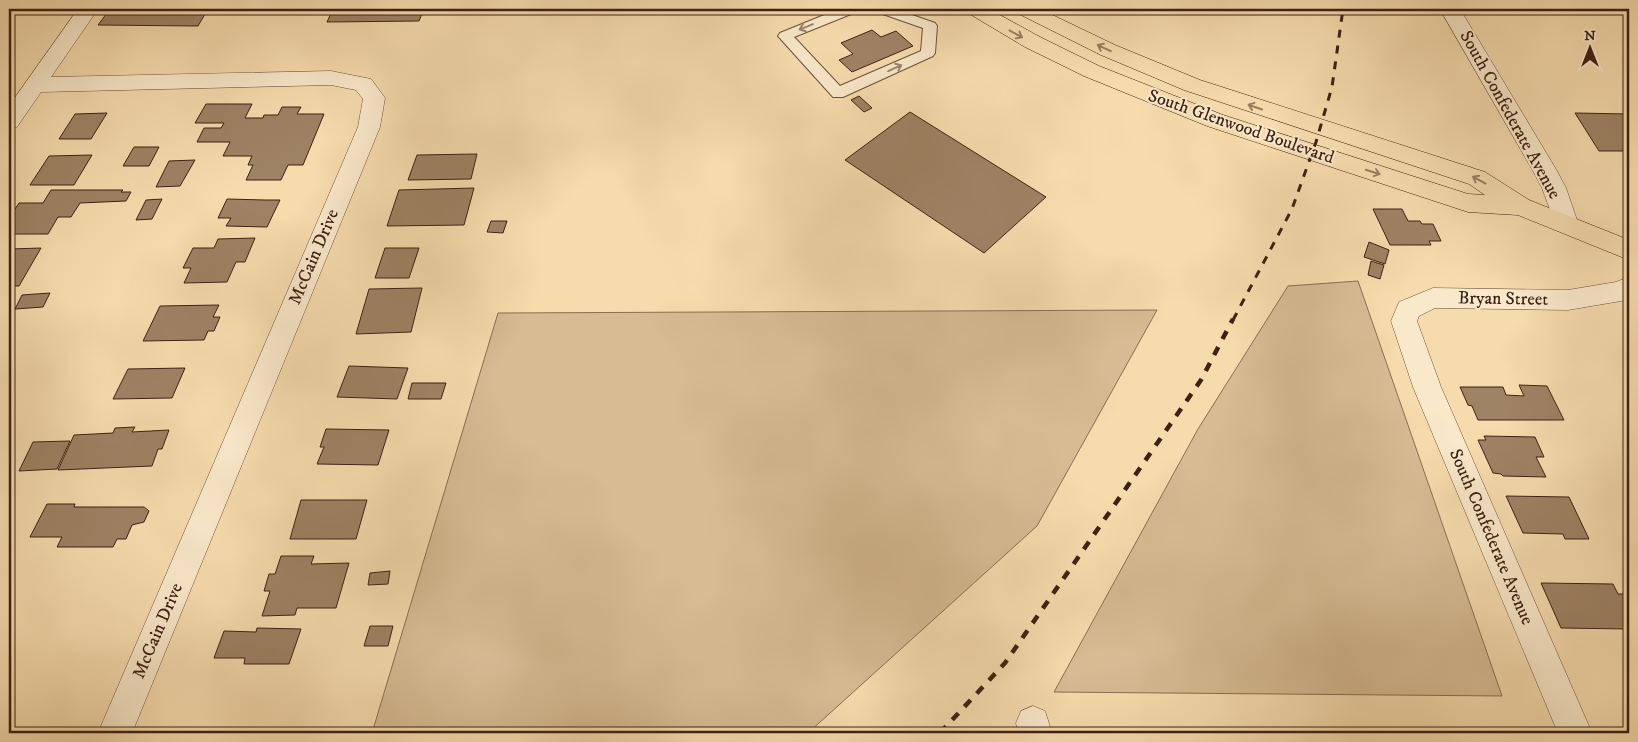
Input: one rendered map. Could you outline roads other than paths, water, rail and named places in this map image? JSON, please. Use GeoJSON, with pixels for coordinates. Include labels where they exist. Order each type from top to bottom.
{"type":"FeatureCollection","features":[{"type":"Feature","properties":{"kind":"main road","name":"South Glenwood Boulevard"},"geometry":{"type":"LineString","coordinates":[[974,9],[1081,67],[1171,105],[1468,203],[1520,206]]}},
{"type":"Feature","properties":{"kind":"main road","name":"South Glenwood Boulevard"},"geometry":{"type":"LineString","coordinates":[[1024,9],[1108,50],[1192,85],[1477,178],[1520,206],[1629,250]]}},
{"type":"Feature","properties":{"kind":"street"},"geometry":{"type":"LineString","coordinates":[[9,122],[88,9]]}},
{"type":"Feature","properties":{"kind":"street","name":"South Confederate Avenue"},"geometry":{"type":"LineString","coordinates":[[1450,9],[1549,178],[1566,223]]}},
{"type":"Feature","properties":{"kind":"street","name":"McCain Drive"},"geometry":{"type":"LineString","coordinates":[[36,85],[331,78],[363,84],[374,98],[369,127],[114,733]]}},
{"type":"Feature","properties":{"kind":"street","name":"Bryan Street"},"geometry":{"type":"LineString","coordinates":[[1410,338],[1404,321],[1408,309],[1434,298],[1568,300],[1621,291],[1629,287]]}},
{"type":"Feature","properties":{"kind":"street","name":"South Confederate Avenue"},"geometry":{"type":"LineString","coordinates":[[1410,338],[1426,387],[1575,733]]}},
{"type":"Feature","properties":{"kind":"lane"},"geometry":{"type":"LineString","coordinates":[[851,9],[785,36],[838,93],[928,53],[930,26],[882,9]]}},
{"type":"Feature","properties":{"kind":"railway"},"geometry":{"type":"LineString","coordinates":[[1233,320],[1292,209],[1316,142],[1332,87],[1343,9]]}},
{"type":"Feature","properties":{"kind":"railway"},"geometry":{"type":"LineString","coordinates":[[940,733],[1005,663],[1201,380],[1233,319]]}}]}
